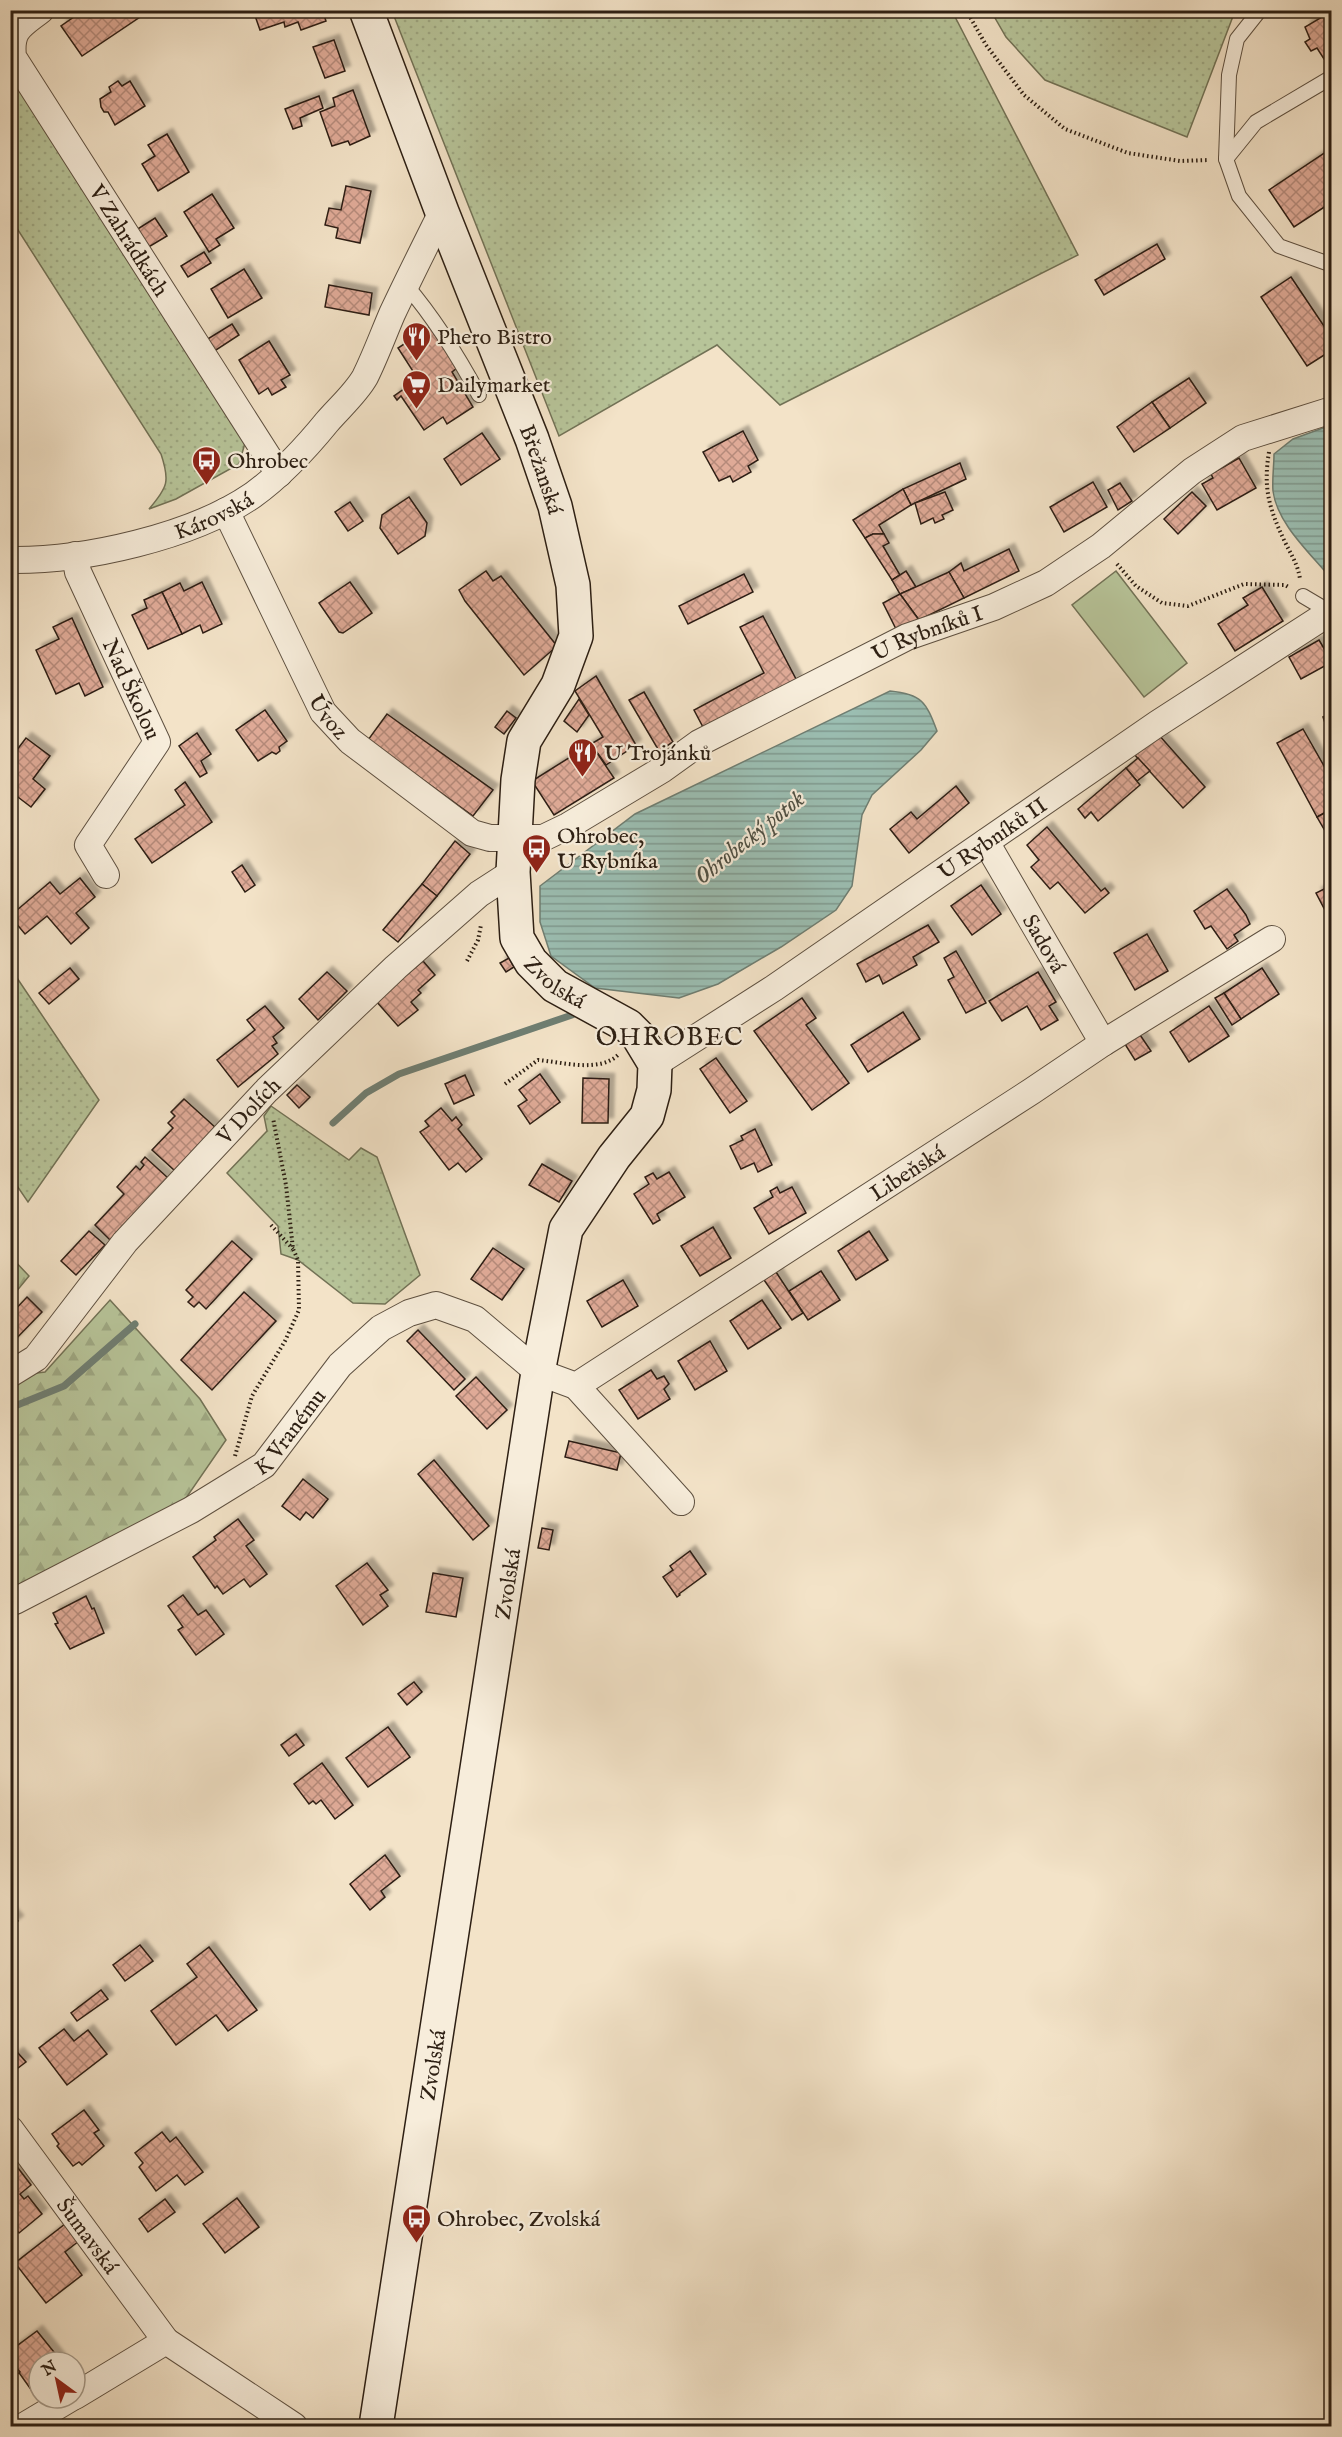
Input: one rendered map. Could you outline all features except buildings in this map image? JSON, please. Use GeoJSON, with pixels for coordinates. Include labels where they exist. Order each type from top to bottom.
{"type":"FeatureCollection","features":[{"type":"Feature","properties":{"kind":"street","name":"V Zahrádkách"},"geometry":{"type":"LineString","coordinates":[[41,10],[19,27],[11,40],[14,57],[279,474]]}},
{"type":"Feature","properties":{"kind":"street","name":"Břežanská"},"geometry":{"type":"LineString","coordinates":[[366,10],[442,213],[532,439],[555,506],[573,585],[576,636],[558,685],[524,741],[518,780],[513,872]]}},
{"type":"Feature","properties":{"kind":"street","name":"Károvská"},"geometry":{"type":"LineString","coordinates":[[10,560],[45,560],[75,555],[175,532],[226,511],[253,495],[301,453],[364,379],[406,285],[442,213]]}},
{"type":"Feature","properties":{"kind":"street","name":"U Rybníků I"},"geometry":{"type":"LineString","coordinates":[[514,838],[543,838],[568,826],[663,769],[699,743],[908,637],[994,607],[1046,583],[1101,546],[1192,471],[1243,438],[1332,410]]}},
{"type":"Feature","properties":{"kind":"street","name":"Úvoz"},"geometry":{"type":"LineString","coordinates":[[226,511],[323,712],[350,741],[472,833],[490,838],[514,838]]}},
{"type":"Feature","properties":{"kind":"street","name":"Nad Školou"},"geometry":{"type":"LineString","coordinates":[[75,555],[78,572],[157,742],[88,845],[106,875]]}},
{"type":"Feature","properties":{"kind":"street","name":"U Rybníků II"},"geometry":{"type":"LineString","coordinates":[[655,1064],[774,988],[1157,724],[1331,612]]}},
{"type":"Feature","properties":{"kind":"street","name":"Sadová"},"geometry":{"type":"LineString","coordinates":[[986,842],[1102,1043]]}},
{"type":"Feature","properties":{"kind":"street","name":"Zvolská"},"geometry":{"type":"LineString","coordinates":[[376,2427],[538,1372],[566,1229],[614,1157],[646,1116],[654,1090],[655,1064],[638,1036],[628,1026],[555,986],[531,962],[517,938],[513,872]]}},
{"type":"Feature","properties":{"kind":"street","name":"V Dolích"},"geometry":{"type":"LineString","coordinates":[[10,1374],[36,1358],[125,1242],[267,1090],[396,967],[479,894],[513,872]]}},
{"type":"Feature","properties":{"kind":"street","name":"Libeňská"},"geometry":{"type":"LineString","coordinates":[[576,1386],[1032,1091],[1102,1043],[1272,939]]}},
{"type":"Feature","properties":{"kind":"street","name":"K Vranému"},"geometry":{"type":"LineString","coordinates":[[15,1601],[191,1510],[264,1466],[340,1365],[381,1328],[409,1313],[436,1305],[476,1319],[538,1372]]}},
{"type":"Feature","properties":{"kind":"street"},"geometry":{"type":"LineString","coordinates":[[538,1372],[576,1386],[681,1502]]}},
{"type":"Feature","properties":{"kind":"street","name":"Šumavská"},"geometry":{"type":"LineString","coordinates":[[10,2129],[166,2341],[294,2427]]}},
{"type":"Feature","properties":{"kind":"street"},"geometry":{"type":"LineString","coordinates":[[87,2389],[166,2341]]}},
{"type":"Feature","properties":{"kind":"street"},"geometry":{"type":"LineString","coordinates":[[24,2427],[52,2410]]}},
{"type":"Feature","properties":{"kind":"lane"},"geometry":{"type":"LineString","coordinates":[[1260,10],[1237,39],[1229,75],[1226,159],[1239,196],[1279,246],[1332,265]]}},
{"type":"Feature","properties":{"kind":"lane"},"geometry":{"type":"LineString","coordinates":[[1226,159],[1256,122],[1332,76]]}},
{"type":"Feature","properties":{"kind":"lane"},"geometry":{"type":"LineString","coordinates":[[406,285],[423,305],[458,357],[479,395]]}},
{"type":"Feature","properties":{"kind":"lane"},"geometry":{"type":"LineString","coordinates":[[1303,596],[1331,612]]}},
{"type":"Feature","properties":{"kind":"path"},"geometry":{"type":"LineString","coordinates":[[966,10],[986,45],[1024,95],[1065,129],[1128,153],[1180,161],[1226,159]]}},
{"type":"Feature","properties":{"kind":"path"},"geometry":{"type":"LineString","coordinates":[[1273,428],[1266,470],[1267,497],[1284,540],[1299,567],[1303,596]]}},
{"type":"Feature","properties":{"kind":"path"},"geometry":{"type":"LineString","coordinates":[[1101,546],[1136,586],[1162,603],[1188,606],[1244,584],[1285,585],[1303,596]]}},
{"type":"Feature","properties":{"kind":"path"},"geometry":{"type":"LineString","coordinates":[[505,1084],[538,1060],[598,1065],[613,1060],[638,1036]]}},
{"type":"Feature","properties":{"kind":"path"},"geometry":{"type":"LineString","coordinates":[[229,1464],[236,1454],[252,1396],[285,1341],[299,1310],[299,1271],[293,1249],[286,1185],[267,1090]]}},
{"type":"Feature","properties":{"kind":"path"},"geometry":{"type":"LineString","coordinates":[[271,1225],[293,1249]]}},
{"type":"Feature","properties":{"kind":"green space"},"geometry":{"type":"Polygon","coordinates":[[[392,11],[952,11],[1078,255],[780,405],[717,345],[559,436],[392,11]]]}},
{"type":"Feature","properties":{"kind":"green space"},"geometry":{"type":"Polygon","coordinates":[[[991,11],[1235,11],[1187,137],[1045,80],[1006,37],[991,11]]]}},
{"type":"Feature","properties":{"kind":"green space"},"geometry":{"type":"Polygon","coordinates":[[[10,71],[245,443],[239,464],[176,499],[149,509],[166,483],[166,471],[161,454],[11,219],[10,71]]]}},
{"type":"Feature","properties":{"kind":"green space"},"geometry":{"type":"Polygon","coordinates":[[[1116,571],[1187,663],[1144,697],[1072,605],[1116,571]]]}},
{"type":"Feature","properties":{"kind":"green space"},"geometry":{"type":"Polygon","coordinates":[[[11,969],[99,1100],[28,1202],[11,1177],[11,969]]]}},
{"type":"Feature","properties":{"kind":"green space"},"geometry":{"type":"Polygon","coordinates":[[[271,1106],[349,1160],[361,1148],[377,1157],[420,1275],[385,1304],[353,1303],[298,1260],[281,1254],[278,1226],[227,1173],[267,1131],[264,1116],[271,1106]]]}},
{"type":"Feature","properties":{"kind":"green space"},"geometry":{"type":"Polygon","coordinates":[[[11,1257],[29,1276],[11,1298],[11,1257]]]}},
{"type":"Feature","properties":{"kind":"green space"},"geometry":{"type":"Polygon","coordinates":[[[110,1300],[200,1399],[226,1440],[184,1501],[11,1590],[11,1376],[45,1372],[110,1300]]]}},
{"type":"Feature","properties":{"kind":"water"},"geometry":{"type":"Polygon","coordinates":[[[1331,425],[1332,576],[1329,576],[1287,526],[1276,503],[1273,482],[1274,454],[1293,439],[1331,425]]]}},
{"type":"Feature","properties":{"kind":"water"},"geometry":{"type":"Polygon","coordinates":[[[890,691],[909,694],[921,701],[930,713],[937,731],[921,750],[872,795],[862,815],[852,886],[836,910],[781,947],[718,984],[679,998],[595,988],[551,956],[540,922],[540,886],[635,814],[890,691]]]}},
{"type":"Feature","properties":{"kind":"waterway","name":"Ohrobecký potok"},"geometry":{"type":"LineString","coordinates":[[333,1123],[366,1093],[399,1074],[572,1015]]}},
{"type":"Feature","properties":{"kind":"waterway","name":"Ohrobecký potok"},"geometry":{"type":"LineString","coordinates":[[10,1408],[64,1386],[135,1324]]}},
{"type":"Feature","properties":{"kind":"place","name":"Phero Bistro"},"geometry":{"type":"Point","coordinates":[416,362]}},
{"type":"Feature","properties":{"kind":"place","name":"Dailymarket"},"geometry":{"type":"Point","coordinates":[416,410]}},
{"type":"Feature","properties":{"kind":"place","name":"Ohrobec"},"geometry":{"type":"Point","coordinates":[206,486]}},
{"type":"Feature","properties":{"kind":"place","name":"U Trojánků"},"geometry":{"type":"Point","coordinates":[583,778]}},
{"type":"Feature","properties":{"kind":"place","name":"Ohrobec, U Rybníka"},"geometry":{"type":"Point","coordinates":[536,874]}},
{"type":"Feature","properties":{"kind":"place","name":"Ohrobec, Zvolská"},"geometry":{"type":"Point","coordinates":[416,2244]}},
{"type":"Feature","properties":{"kind":"district","name":"OHROBEC"},"geometry":{"type":"Point","coordinates":[670,1036]}}]}
